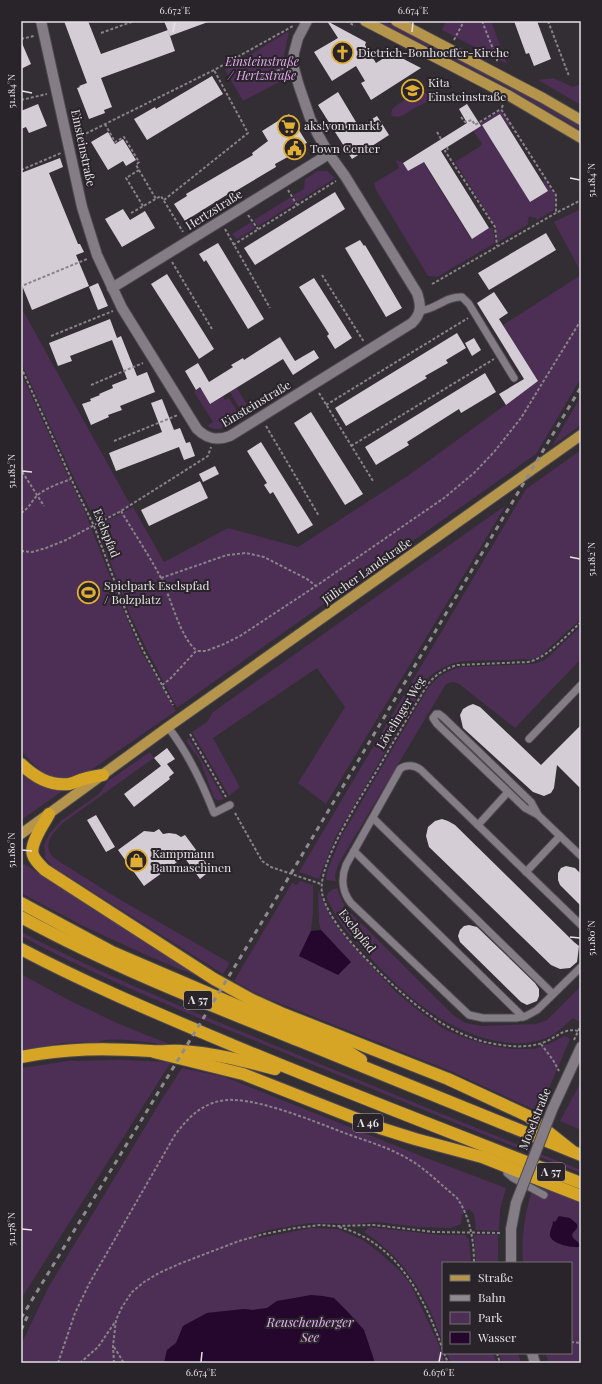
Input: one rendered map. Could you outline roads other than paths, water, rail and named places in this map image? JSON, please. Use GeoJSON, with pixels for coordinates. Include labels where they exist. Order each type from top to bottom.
{"type":"FeatureCollection","features":[{"type":"Feature","properties":{"kind":"highway"},"geometry":{"type":"LineString","coordinates":[[21,764],[29,772],[42,780],[57,784],[71,784],[83,779],[103,775]]}},
{"type":"Feature","properties":{"kind":"highway"},"geometry":{"type":"LineString","coordinates":[[49,814],[33,844],[32,855],[45,870],[214,979],[252,1000],[281,1013],[448,1079],[528,1116],[576,1153]]}},
{"type":"Feature","properties":{"kind":"highway"},"geometry":{"type":"LineString","coordinates":[[21,903],[112,952],[238,1006],[344,1049],[380,1073]]}},
{"type":"Feature","properties":{"kind":"highway","name":"A 57"},"geometry":{"type":"LineString","coordinates":[[21,917],[62,940],[187,996],[576,1153]]}},
{"type":"Feature","properties":{"kind":"highway","name":"A 57"},"geometry":{"type":"LineString","coordinates":[[21,949],[55,967],[126,1000],[322,1082],[581,1183]]}},
{"type":"Feature","properties":{"kind":"highway","name":"A 46"},"geometry":{"type":"LineString","coordinates":[[21,1057],[76,1049],[116,1049],[154,1052],[181,1050],[215,1054],[242,1060],[322,1082]]}},
{"type":"Feature","properties":{"kind":"highway","name":"A 46"},"geometry":{"type":"LineString","coordinates":[[154,1052],[243,1074],[380,1128],[482,1157],[581,1196]]}},
{"type":"Feature","properties":{"kind":"main road"},"geometry":{"type":"LineString","coordinates":[[365,21],[508,95],[581,138]]}},
{"type":"Feature","properties":{"kind":"main road"},"geometry":{"type":"LineString","coordinates":[[396,21],[543,98],[581,120]]}},
{"type":"Feature","properties":{"kind":"main road","name":"Jülicher Landstraße"},"geometry":{"type":"LineString","coordinates":[[21,834],[168,727],[581,435]]}},
{"type":"Feature","properties":{"kind":"street","name":"Einsteinstraße"},"geometry":{"type":"LineString","coordinates":[[41,21],[82,207],[97,255],[122,308],[197,429],[203,434],[214,439],[230,436],[412,323],[417,318],[420,311]]}},
{"type":"Feature","properties":{"kind":"street"},"geometry":{"type":"LineString","coordinates":[[307,21],[298,38],[294,53],[293,65],[310,118],[329,154],[345,176],[417,293],[420,302],[420,311]]}},
{"type":"Feature","properties":{"kind":"street","name":"Hertzstraße"},"geometry":{"type":"LineString","coordinates":[[112,288],[329,154]]}},
{"type":"Feature","properties":{"kind":"street","name":"Moselstraße"},"geometry":{"type":"LineString","coordinates":[[511,1262],[512,1229],[516,1203],[552,1110],[581,1047]]}},
{"type":"Feature","properties":{"kind":"lane"},"geometry":{"type":"LineString","coordinates":[[420,311],[427,310],[454,297],[462,297],[469,304],[514,378]]}},
{"type":"Feature","properties":{"kind":"lane"},"geometry":{"type":"LineString","coordinates":[[529,739],[581,685]]}},
{"type":"Feature","properties":{"kind":"lane"},"geometry":{"type":"LineString","coordinates":[[538,815],[531,802],[443,717],[439,714],[434,715],[433,718],[437,724],[525,808],[538,815],[581,856]]}},
{"type":"Feature","properties":{"kind":"lane"},"geometry":{"type":"LineString","coordinates":[[168,727],[195,769],[214,813],[230,805]]}},
{"type":"Feature","properties":{"kind":"lane"},"geometry":{"type":"LineString","coordinates":[[581,925],[417,767],[408,766],[403,767],[400,770],[346,865],[343,876],[344,890],[351,903],[469,1015],[483,1018],[523,1017],[537,1010],[581,967]]}},
{"type":"Feature","properties":{"kind":"lane"},"geometry":{"type":"LineString","coordinates":[[478,825],[508,792]]}},
{"type":"Feature","properties":{"kind":"lane"},"geometry":{"type":"LineString","coordinates":[[373,818],[553,994]]}},
{"type":"Feature","properties":{"kind":"lane"},"geometry":{"type":"LineString","coordinates":[[526,872],[560,836]]}},
{"type":"Feature","properties":{"kind":"lane"},"geometry":{"type":"LineString","coordinates":[[354,851],[523,1017]]}},
{"type":"Feature","properties":{"kind":"lane"},"geometry":{"type":"LineString","coordinates":[[507,1173],[513,1178],[544,1195]]}},
{"type":"Feature","properties":{"kind":"water"},"geometry":{"type":"Polygon","coordinates":[[[321,930],[351,962],[338,975],[299,956],[311,931],[321,930]]]}},
{"type":"Feature","properties":{"kind":"water"},"geometry":{"type":"Polygon","coordinates":[[[559,1216],[570,1218],[577,1224],[577,1228],[572,1236],[580,1245],[579,1247],[563,1245],[554,1241],[550,1236],[553,1221],[555,1222],[559,1216]]]}},
{"type":"Feature","properties":{"kind":"water","name":"Reuschenberger See"},"geometry":{"type":"Polygon","coordinates":[[[311,1295],[334,1298],[348,1312],[364,1330],[375,1363],[164,1363],[167,1350],[176,1343],[183,1326],[207,1313],[267,1308],[277,1301],[311,1295]]]}},
{"type":"Feature","properties":{"kind":"railway"},"geometry":{"type":"LineString","coordinates":[[21,1318],[271,907],[581,387]]}},
{"type":"Feature","properties":{"kind":"railway"},"geometry":{"type":"LineString","coordinates":[[21,1330],[29,1313]]}},
{"type":"Feature","properties":{"kind":"place","name":"Dietrich-Bonhoeffer-Kirche"},"geometry":{"type":"Point","coordinates":[343,53]}},
{"type":"Feature","properties":{"kind":"place","name":"Kita Einsteinstraße"},"geometry":{"type":"Point","coordinates":[413,90]}},
{"type":"Feature","properties":{"kind":"place","name":"aks!yon markt"},"geometry":{"type":"Point","coordinates":[289,126]}},
{"type":"Feature","properties":{"kind":"place","name":"Town Center"},"geometry":{"type":"Point","coordinates":[294,149]}},
{"type":"Feature","properties":{"kind":"place","name":"Spielpark Eselspfad / Bolzplatz"},"geometry":{"type":"Point","coordinates":[89,593]}},
{"type":"Feature","properties":{"kind":"place","name":"Kampmann Baumaschinen"},"geometry":{"type":"Point","coordinates":[137,861]}},
{"type":"Feature","properties":{"kind":"park label","name":"Einsteinstraße / Hertzstraße"},"geometry":{"type":"Point","coordinates":[262,69]}}]}
